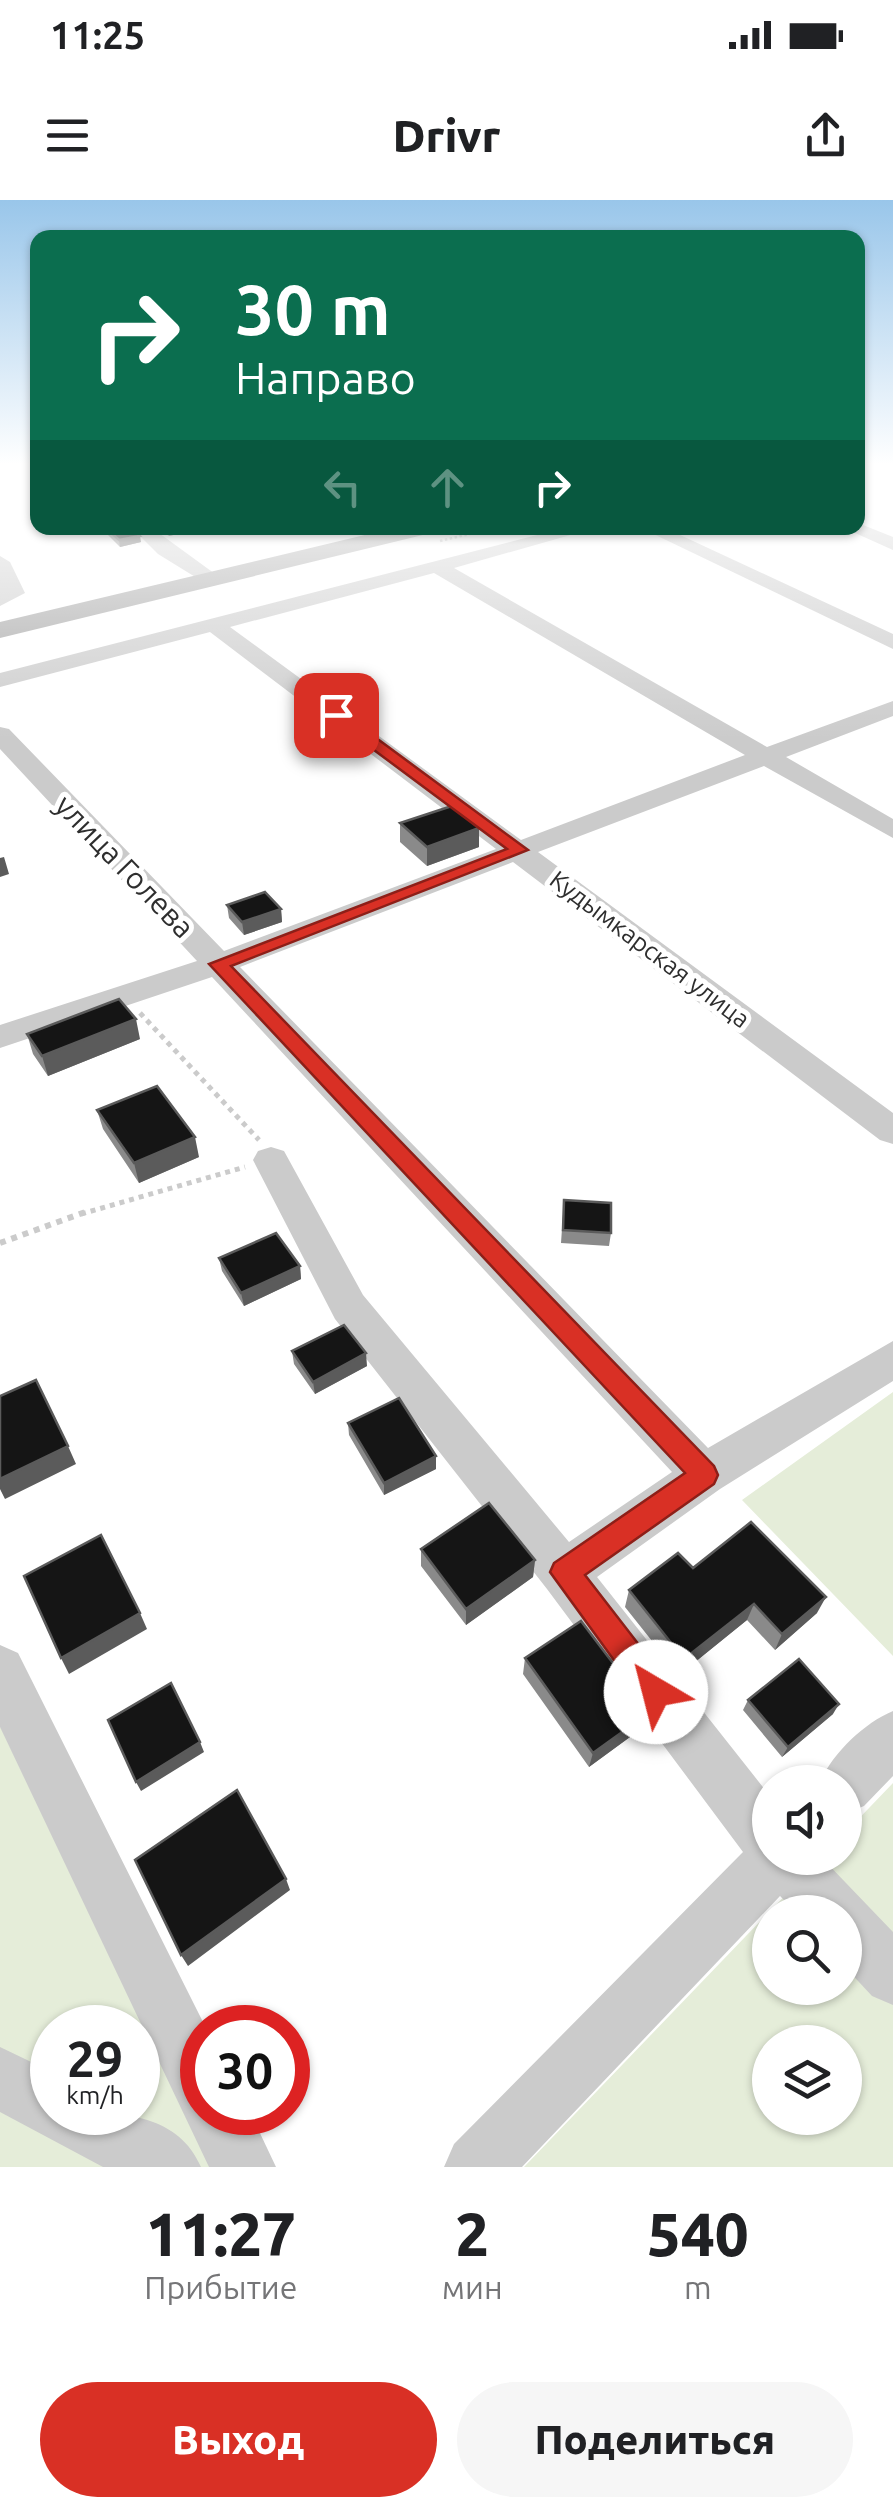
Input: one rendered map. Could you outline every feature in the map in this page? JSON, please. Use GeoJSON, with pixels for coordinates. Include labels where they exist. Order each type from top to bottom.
{"type":"FeatureCollection","features":[{"type":"Feature","properties":{"kind":"main road"},"geometry":{"type":"LineString","coordinates":[[0,630],[308,556]]}},
{"type":"Feature","properties":{"kind":"street"},"geometry":{"type":"LineString","coordinates":[[174,556],[212,579]]}},
{"type":"Feature","properties":{"kind":"street"},"geometry":{"type":"LineString","coordinates":[[0,680],[484,556]]}},
{"type":"Feature","properties":{"kind":"street"},"geometry":{"type":"LineString","coordinates":[[710,556],[893,642]]}},
{"type":"Feature","properties":{"kind":"street"},"geometry":{"type":"LineString","coordinates":[[751,556],[893,619]]}},
{"type":"Feature","properties":{"kind":"street"},"geometry":{"type":"LineString","coordinates":[[0,562],[15,593],[0,600]]}},
{"type":"Feature","properties":{"kind":"street"},"geometry":{"type":"LineString","coordinates":[[439,568],[893,830]]}},
{"type":"Feature","properties":{"kind":"street","name":"Кудымкарская улица"},"geometry":{"type":"LineString","coordinates":[[214,624],[893,1131]]}},
{"type":"Feature","properties":{"kind":"street"},"geometry":{"type":"LineString","coordinates":[[0,1037],[218,964],[893,708]]}},
{"type":"Feature","properties":{"kind":"street","name":"улица Голева"},"geometry":{"type":"LineString","coordinates":[[0,734],[704,1475]]}},
{"type":"Feature","properties":{"kind":"street"},"geometry":{"type":"LineString","coordinates":[[271,1160],[349,1307],[564,1572],[752,1817]]}},
{"type":"Feature","properties":{"kind":"street"},"geometry":{"type":"LineString","coordinates":[[564,1572],[704,1475],[893,1359]]}},
{"type":"Feature","properties":{"kind":"street"},"geometry":{"type":"LineString","coordinates":[[0,1671],[180,2040]]}},
{"type":"Feature","properties":{"kind":"street"},"geometry":{"type":"LineString","coordinates":[[862,1770],[893,1738]]}},
{"type":"Feature","properties":{"kind":"street"},"geometry":{"type":"LineString","coordinates":[[477,2167],[763,1875]]}},
{"type":"Feature","properties":{"kind":"street"},"geometry":{"type":"LineString","coordinates":[[797,1875],[818,1895]]}},
{"type":"Feature","properties":{"kind":"street"},"geometry":{"type":"LineString","coordinates":[[862,1942],[893,1975]]}},
{"type":"Feature","properties":{"kind":"street"},"geometry":{"type":"LineString","coordinates":[[0,2078],[30,2094]]}},
{"type":"Feature","properties":{"kind":"street"},"geometry":{"type":"LineString","coordinates":[[108,2135],[168,2167]]}},
{"type":"Feature","properties":{"kind":"street"},"geometry":{"type":"LineString","coordinates":[[227,2135],[243,2167]]}},
{"type":"Feature","properties":{"kind":"path"},"geometry":{"type":"LineString","coordinates":[[0,1244],[89,1211],[271,1160],[262,1143],[124,996]]}},
{"type":"Feature","properties":{"kind":"green space"},"geometry":{"type":"Polygon","coordinates":[[[893,1392],[893,1656],[742,1500],[893,1392]]]}},
{"type":"Feature","properties":{"kind":"green space"},"geometry":{"type":"Polygon","coordinates":[[[0,1726],[133,2005],[30,2005],[30,2135],[160,2135],[160,2062],[180,2104],[180,2135],[195,2135],[210,2167],[0,2167],[0,1726]]]}},
{"type":"Feature","properties":{"kind":"green space"},"geometry":{"type":"Polygon","coordinates":[[[893,1783],[893,2167],[524,2167],[752,1930],[752,2005],[862,2005],[862,1895],[785,1895],[805,1875],[862,1875],[862,1815],[893,1783]]]}},
{"type":"Feature","properties":{"kind":"building"},"geometry":{"type":"Polygon","coordinates":[[[452,806],[479,828],[427,847],[400,823],[452,806]]]}},
{"type":"Feature","properties":{"kind":"building"},"geometry":{"type":"Polygon","coordinates":[[[265,892],[281,909],[242,922],[227,905],[265,892]]]}},
{"type":"Feature","properties":{"kind":"building"},"geometry":{"type":"Polygon","coordinates":[[[119,999],[136,1019],[42,1056],[27,1034],[119,999]]]}},
{"type":"Feature","properties":{"kind":"building"},"geometry":{"type":"Polygon","coordinates":[[[157,1086],[195,1137],[134,1163],[97,1110],[157,1086]]]}},
{"type":"Feature","properties":{"kind":"building"},"geometry":{"type":"Polygon","coordinates":[[[564,1200],[611,1203],[611,1233],[563,1230],[564,1200]]]}},
{"type":"Feature","properties":{"kind":"building"},"geometry":{"type":"Polygon","coordinates":[[[276,1233],[300,1266],[241,1293],[219,1258],[276,1233]]]}},
{"type":"Feature","properties":{"kind":"building"},"geometry":{"type":"Polygon","coordinates":[[[344,1325],[366,1353],[313,1382],[292,1351],[344,1325]]]}},
{"type":"Feature","properties":{"kind":"building"},"geometry":{"type":"Polygon","coordinates":[[[36,1380],[68,1446],[0,1479],[0,1396],[36,1380]]]}},
{"type":"Feature","properties":{"kind":"building"},"geometry":{"type":"Polygon","coordinates":[[[399,1398],[436,1456],[384,1483],[348,1423],[399,1398]]]}},
{"type":"Feature","properties":{"kind":"building"},"geometry":{"type":"Polygon","coordinates":[[[489,1503],[535,1560],[466,1609],[421,1549],[489,1503]]]}},
{"type":"Feature","properties":{"kind":"building"},"geometry":{"type":"Polygon","coordinates":[[[751,1522],[826,1597],[782,1634],[754,1604],[684,1659],[629,1590],[678,1553],[693,1568],[751,1522]]]}},
{"type":"Feature","properties":{"kind":"building"},"geometry":{"type":"Polygon","coordinates":[[[101,1535],[140,1613],[61,1658],[24,1576],[101,1535]]]}},
{"type":"Feature","properties":{"kind":"building"},"geometry":{"type":"Polygon","coordinates":[[[581,1621],[650,1712],[593,1753],[525,1658],[581,1621]]]}},
{"type":"Feature","properties":{"kind":"building"},"geometry":{"type":"Polygon","coordinates":[[[799,1659],[839,1704],[788,1747],[748,1700],[799,1659]]]}},
{"type":"Feature","properties":{"kind":"building"},"geometry":{"type":"Polygon","coordinates":[[[171,1683],[200,1742],[136,1782],[108,1720],[171,1683]]]}},
{"type":"Feature","properties":{"kind":"building"},"geometry":{"type":"Polygon","coordinates":[[[237,1790],[286,1879],[181,1955],[135,1860],[237,1790]]]}},
{"type":"Feature","properties":{"kind":"route"},"geometry":{"type":"LineString","coordinates":[[336,715],[519,850],[218,964],[704,1475],[564,1572],[656,1692]]}}]}
